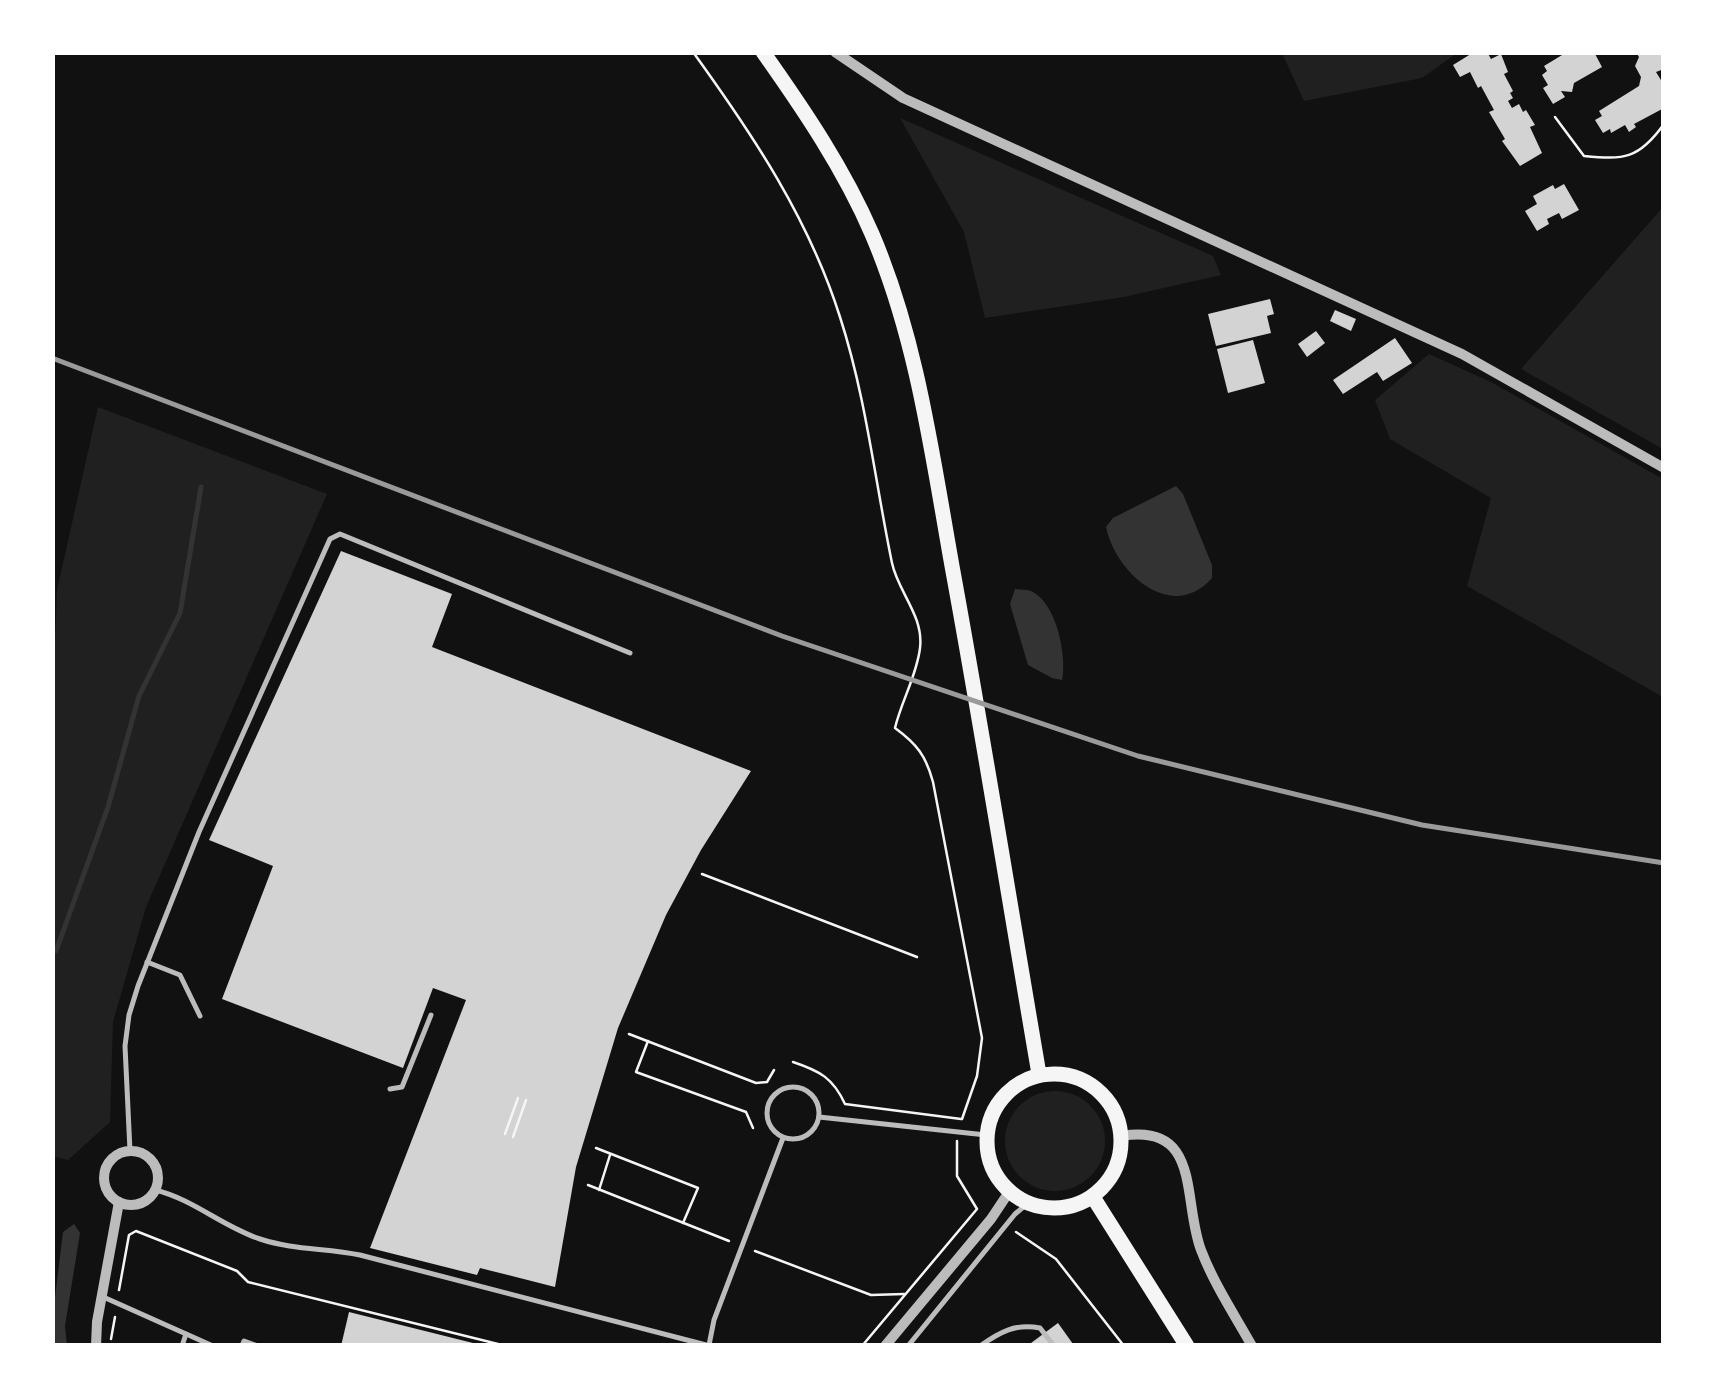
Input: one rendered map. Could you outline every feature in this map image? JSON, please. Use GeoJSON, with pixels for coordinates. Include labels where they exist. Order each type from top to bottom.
{"type":"FeatureCollection","features":[{"type":"Feature","properties":{"kind":"main road"},"geometry":{"type":"LineString","coordinates":[[763,52],[838,167],[872,234],[910,346],[958,597],[1039,1074]]}},
{"type":"Feature","properties":{"kind":"main road"},"geometry":{"type":"LineString","coordinates":[[1062,1073],[1084,1080],[1103,1094],[1116,1114],[1122,1136],[1119,1159],[1109,1180],[1093,1196],[1061,1207],[1028,1204],[1009,1192],[996,1176],[988,1156],[986,1135],[991,1114],[1019,1082],[1039,1074],[1062,1073]]}},
{"type":"Feature","properties":{"kind":"main road"},"geometry":{"type":"LineString","coordinates":[[1093,1196],[1187,1346]]}},
{"type":"Feature","properties":{"kind":"street"},"geometry":{"type":"LineString","coordinates":[[835,52],[903,98],[1462,354],[1664,468]]}},
{"type":"Feature","properties":{"kind":"street"},"geometry":{"type":"LineString","coordinates":[[1122,1136],[1144,1133],[1176,1150],[1187,1173],[1199,1246],[1252,1346]]}},
{"type":"Feature","properties":{"kind":"street"},"geometry":{"type":"LineString","coordinates":[[130,1151],[147,1157],[157,1173],[155,1190],[142,1203],[119,1202],[106,1189],[105,1171],[112,1158],[130,1151]]}},
{"type":"Feature","properties":{"kind":"street"},"geometry":{"type":"LineString","coordinates":[[885,1346],[991,1220],[1009,1192]]}},
{"type":"Feature","properties":{"kind":"street"},"geometry":{"type":"LineString","coordinates":[[96,1346],[119,1202]]}},
{"type":"Feature","properties":{"kind":"lane"},"geometry":{"type":"LineString","coordinates":[[130,1151],[125,1046],[129,1015],[198,832],[330,539],[340,534],[630,653]]}},
{"type":"Feature","properties":{"kind":"lane"},"geometry":{"type":"LineString","coordinates":[[148,962],[180,975],[200,1016]]}},
{"type":"Feature","properties":{"kind":"lane"},"geometry":{"type":"LineString","coordinates":[[390,1089],[402,1088],[432,1016]]}},
{"type":"Feature","properties":{"kind":"lane"},"geometry":{"type":"LineString","coordinates":[[803,1088],[816,1101],[819,1117],[810,1134],[783,1138],[770,1127],[768,1105],[779,1091],[803,1088]]}},
{"type":"Feature","properties":{"kind":"lane"},"geometry":{"type":"LineString","coordinates":[[819,1117],[986,1135]]}},
{"type":"Feature","properties":{"kind":"lane"},"geometry":{"type":"LineString","coordinates":[[155,1190],[176,1195],[235,1230],[272,1243],[360,1255],[710,1345],[714,1320],[783,1138]]}},
{"type":"Feature","properties":{"kind":"lane"},"geometry":{"type":"LineString","coordinates":[[908,1346],[1004,1227],[1028,1204]]}},
{"type":"Feature","properties":{"kind":"lane"},"geometry":{"type":"LineString","coordinates":[[101,1296],[212,1346]]}},
{"type":"Feature","properties":{"kind":"lane"},"geometry":{"type":"LineString","coordinates":[[980,1346],[1010,1328],[1024,1325],[1040,1328],[1054,1346]]}},
{"type":"Feature","properties":{"kind":"lane"},"geometry":{"type":"LineString","coordinates":[[182,1346],[186,1334]]}},
{"type":"Feature","properties":{"kind":"lane"},"geometry":{"type":"LineString","coordinates":[[242,1346],[244,1342],[258,1346]]}},
{"type":"Feature","properties":{"kind":"path"},"geometry":{"type":"LineString","coordinates":[[693,52],[757,141],[800,217],[840,317],[858,382],[893,568],[918,622],[921,648],[895,728],[926,757],[982,1038],[977,1076],[959,1132],[957,1176],[976,1209],[862,1346]]}},
{"type":"Feature","properties":{"kind":"path"},"geometry":{"type":"LineString","coordinates":[[1555,117],[1584,156],[1621,160],[1652,140],[1664,124]]}},
{"type":"Feature","properties":{"kind":"path"},"geometry":{"type":"LineString","coordinates":[[702,874],[917,957]]}},
{"type":"Feature","properties":{"kind":"path"},"geometry":{"type":"LineString","coordinates":[[629,1034],[756,1083],[768,1082],[774,1070]]}},
{"type":"Feature","properties":{"kind":"path"},"geometry":{"type":"LineString","coordinates":[[648,1041],[636,1072],[746,1112],[753,1128]]}},
{"type":"Feature","properties":{"kind":"path"},"geometry":{"type":"LineString","coordinates":[[793,1062],[822,1072],[835,1083],[846,1104],[962,1119]]}},
{"type":"Feature","properties":{"kind":"path"},"geometry":{"type":"LineString","coordinates":[[504,1134],[518,1098]]}},
{"type":"Feature","properties":{"kind":"path"},"geometry":{"type":"LineString","coordinates":[[513,1137],[526,1100]]}},
{"type":"Feature","properties":{"kind":"path"},"geometry":{"type":"LineString","coordinates":[[596,1148],[698,1188],[683,1223]]}},
{"type":"Feature","properties":{"kind":"path"},"geometry":{"type":"LineString","coordinates":[[599,1190],[610,1154]]}},
{"type":"Feature","properties":{"kind":"path"},"geometry":{"type":"LineString","coordinates":[[588,1185],[871,1294],[907,1294]]}},
{"type":"Feature","properties":{"kind":"path"},"geometry":{"type":"LineString","coordinates":[[1004,1227],[1025,1236],[1056,1259],[1124,1346]]}},
{"type":"Feature","properties":{"kind":"path"},"geometry":{"type":"LineString","coordinates":[[111,1346],[129,1235],[136,1231],[237,1271],[248,1282],[506,1346]]}},
{"type":"Feature","properties":{"kind":"shaded area"},"geometry":{"type":"Polygon","coordinates":[[[1282,53],[1457,53],[1422,78],[1304,101],[1282,53]]]}},
{"type":"Feature","properties":{"kind":"shaded area"},"geometry":{"type":"Polygon","coordinates":[[[900,118],[1213,256],[1221,275],[1124,297],[985,318],[964,232],[900,118]]]}},
{"type":"Feature","properties":{"kind":"shaded area"},"geometry":{"type":"Polygon","coordinates":[[[1663,207],[1663,449],[1521,369],[1663,207]]]}},
{"type":"Feature","properties":{"kind":"shaded area"},"geometry":{"type":"Polygon","coordinates":[[[1429,354],[1491,382],[1663,479],[1663,697],[1467,586],[1491,498],[1390,439],[1375,400],[1429,354]]]}},
{"type":"Feature","properties":{"kind":"shaded area"},"geometry":{"type":"Polygon","coordinates":[[[98,407],[327,494],[146,907],[113,1022],[110,1122],[68,1160],[52,1156],[52,722],[57,590],[98,407]]]}},
{"type":"Feature","properties":{"kind":"shaded area"},"geometry":{"type":"Polygon","coordinates":[[[1176,486],[1183,494],[1212,565],[1212,578],[1196,591],[1179,596],[1147,587],[1133,575],[1111,544],[1106,527],[1113,518],[1176,486]]]}},
{"type":"Feature","properties":{"kind":"shaded area"},"geometry":{"type":"Polygon","coordinates":[[[1015,589],[1040,597],[1054,618],[1063,658],[1062,680],[1028,665],[1010,604],[1015,589]]]}},
{"type":"Feature","properties":{"kind":"shaded area"},"geometry":{"type":"Polygon","coordinates":[[[1055,1091],[1074,1095],[1090,1106],[1101,1122],[1105,1141],[1101,1160],[1090,1176],[1074,1187],[1055,1191],[1036,1187],[1020,1176],[1009,1160],[1005,1141],[1009,1122],[1020,1106],[1036,1095],[1055,1091]]]}},
{"type":"Feature","properties":{"kind":"shaded area"},"geometry":{"type":"Polygon","coordinates":[[[74,1224],[80,1233],[65,1326],[67,1345],[53,1345],[63,1232],[74,1224]]]}},
{"type":"Feature","properties":{"kind":"building"},"geometry":{"type":"Polygon","coordinates":[[[1474,52],[1487,52],[1491,59],[1501,54],[1508,72],[1504,74],[1513,91],[1513,98],[1508,101],[1512,108],[1519,104],[1523,112],[1526,110],[1535,125],[1530,127],[1542,153],[1520,166],[1502,141],[1505,139],[1489,112],[1494,110],[1481,86],[1478,88],[1470,72],[1460,77],[1453,65],[1474,52]]]}},
{"type":"Feature","properties":{"kind":"building"},"geometry":{"type":"Polygon","coordinates":[[[1567,52],[1594,52],[1602,67],[1574,83],[1572,92],[1561,91],[1565,97],[1553,104],[1543,88],[1548,85],[1542,75],[1547,71],[1544,66],[1567,52]]]}},
{"type":"Feature","properties":{"kind":"building"},"geometry":{"type":"Polygon","coordinates":[[[1636,52],[1664,52],[1664,69],[1656,72],[1664,85],[1664,108],[1634,124],[1636,127],[1629,132],[1625,125],[1603,133],[1595,120],[1602,116],[1599,111],[1639,86],[1636,52]]]}},
{"type":"Feature","properties":{"kind":"building"},"geometry":{"type":"Polygon","coordinates":[[[1564,184],[1579,210],[1562,219],[1559,213],[1547,219],[1549,224],[1537,231],[1525,211],[1537,204],[1533,196],[1553,185],[1555,189],[1564,184]]]}},
{"type":"Feature","properties":{"kind":"building"},"geometry":{"type":"Polygon","coordinates":[[[1270,299],[1274,314],[1267,316],[1271,333],[1216,346],[1208,314],[1270,299]]]}},
{"type":"Feature","properties":{"kind":"building"},"geometry":{"type":"Polygon","coordinates":[[[1335,310],[1356,319],[1351,331],[1330,321],[1335,310]]]}},
{"type":"Feature","properties":{"kind":"building"},"geometry":{"type":"Polygon","coordinates":[[[1316,331],[1325,343],[1307,357],[1298,344],[1316,331]]]}},
{"type":"Feature","properties":{"kind":"building"},"geometry":{"type":"Polygon","coordinates":[[[1395,338],[1412,363],[1383,381],[1377,372],[1343,394],[1333,380],[1395,338]]]}},
{"type":"Feature","properties":{"kind":"building"},"geometry":{"type":"Polygon","coordinates":[[[1253,340],[1265,383],[1228,393],[1217,349],[1253,340]]]}},
{"type":"Feature","properties":{"kind":"building"},"geometry":{"type":"Polygon","coordinates":[[[341,551],[452,594],[432,647],[751,771],[666,915],[618,1028],[576,1167],[555,1287],[480,1268],[477,1275],[370,1248],[466,1000],[433,988],[403,1068],[222,999],[273,866],[209,840],[341,551]]]}},
{"type":"Feature","properties":{"kind":"building"},"geometry":{"type":"Polygon","coordinates":[[[349,1312],[477,1344],[477,1346],[341,1346],[349,1312]]]}},
{"type":"Feature","properties":{"kind":"building"},"geometry":{"type":"Polygon","coordinates":[[[1058,1323],[1073,1344],[1027,1346],[1058,1323]]]}},
{"type":"Feature","properties":{"kind":"waterway"},"geometry":{"type":"LineString","coordinates":[[56,951],[108,807],[139,696],[180,613],[201,487]]}},
{"type":"Feature","properties":{"kind":"railway"},"geometry":{"type":"LineString","coordinates":[[52,358],[782,636],[1138,756],[1422,825],[1664,863]]}}]}
